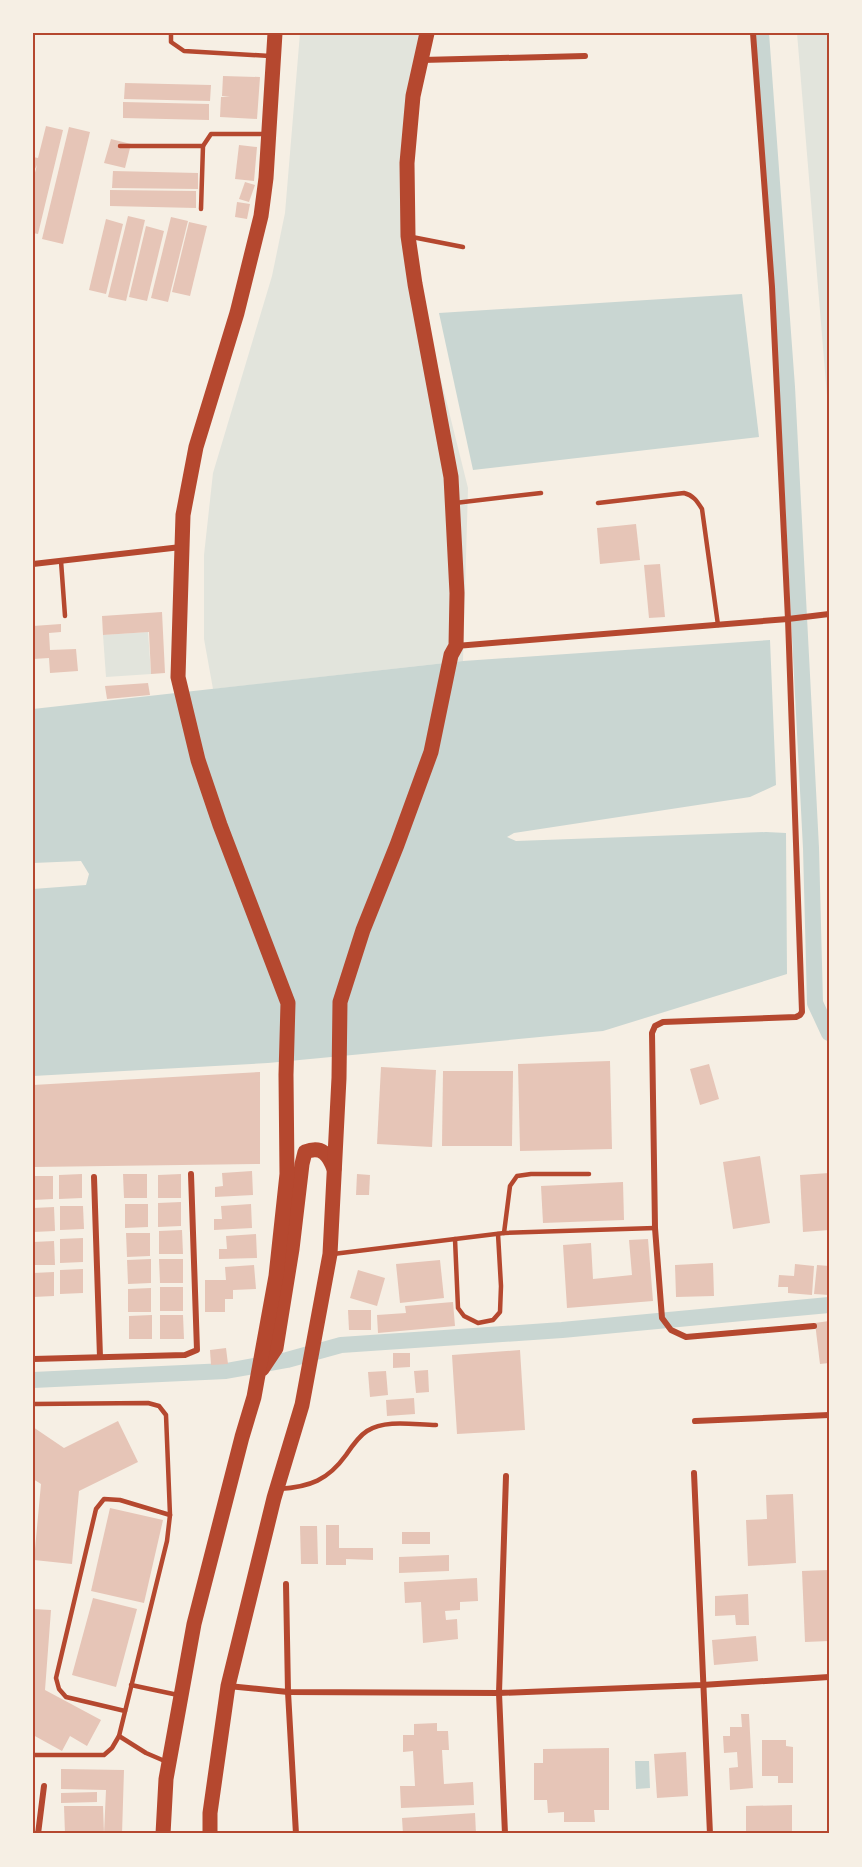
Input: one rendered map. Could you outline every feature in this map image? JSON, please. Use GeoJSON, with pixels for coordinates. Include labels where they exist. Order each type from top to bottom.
{"type":"FeatureCollection","features":[{"type":"Feature","properties":{"kind":"main road"},"geometry":{"type":"LineString","coordinates":[[164,1834],[169,1763],[194,1624],[254,1397],[258,1374],[268,1353],[287,1174],[288,1003],[198,760],[178,677],[183,515],[196,447],[237,313],[261,216],[275,33]]}},
{"type":"Feature","properties":{"kind":"main road"},"geometry":{"type":"LineString","coordinates":[[210,1834],[210,1813],[228,1686],[277,1489],[302,1405],[330,1254],[339,1078],[340,1002],[363,930],[431,752],[454,651],[457,593],[451,477],[408,236],[407,163],[414,96],[427,33]]}},
{"type":"Feature","properties":{"kind":"main road"},"geometry":{"type":"LineString","coordinates":[[268,1353],[276,1348],[305,1152],[312,1149],[322,1150],[330,1158],[335,1172]]}},
{"type":"Feature","properties":{"kind":"street"},"geometry":{"type":"LineString","coordinates":[[753,33],[772,287],[792,619],[802,1012],[796,1017],[663,1022],[655,1026],[652,1034],[655,1228],[662,1318],[671,1330],[686,1337],[814,1326]]}},
{"type":"Feature","properties":{"kind":"street"},"geometry":{"type":"LineString","coordinates":[[421,60],[585,56]]}},
{"type":"Feature","properties":{"kind":"street"},"geometry":{"type":"LineString","coordinates":[[33,564],[181,547]]}},
{"type":"Feature","properties":{"kind":"street"},"geometry":{"type":"LineString","coordinates":[[454,651],[829,614]]}},
{"type":"Feature","properties":{"kind":"street"},"geometry":{"type":"LineString","coordinates":[[33,1359],[185,1355],[197,1350],[191,1174]]}},
{"type":"Feature","properties":{"kind":"street"},"geometry":{"type":"LineString","coordinates":[[94,1177],[100,1357]]}},
{"type":"Feature","properties":{"kind":"street"},"geometry":{"type":"LineString","coordinates":[[695,1421],[829,1415]]}},
{"type":"Feature","properties":{"kind":"street"},"geometry":{"type":"LineString","coordinates":[[694,1473],[710,1834]]}},
{"type":"Feature","properties":{"kind":"street"},"geometry":{"type":"LineString","coordinates":[[505,1834],[498,1693],[506,1476]]}},
{"type":"Feature","properties":{"kind":"street"},"geometry":{"type":"LineString","coordinates":[[286,1584],[288,1692],[296,1834]]}},
{"type":"Feature","properties":{"kind":"street"},"geometry":{"type":"LineString","coordinates":[[228,1686],[288,1692],[498,1693],[702,1685],[829,1677]]}},
{"type":"Feature","properties":{"kind":"street"},"geometry":{"type":"LineString","coordinates":[[38,1834],[44,1786]]}},
{"type":"Feature","properties":{"kind":"lane"},"geometry":{"type":"LineString","coordinates":[[171,33],[171,42],[184,51],[273,56]]}},
{"type":"Feature","properties":{"kind":"lane"},"geometry":{"type":"LineString","coordinates":[[201,209],[203,146],[211,134],[269,134]]}},
{"type":"Feature","properties":{"kind":"lane"},"geometry":{"type":"LineString","coordinates":[[120,146],[203,146]]}},
{"type":"Feature","properties":{"kind":"lane"},"geometry":{"type":"LineString","coordinates":[[408,236],[462,246]]}},
{"type":"Feature","properties":{"kind":"lane"},"geometry":{"type":"LineString","coordinates":[[453,503],[541,493]]}},
{"type":"Feature","properties":{"kind":"lane"},"geometry":{"type":"LineString","coordinates":[[598,503],[684,493],[696,499],[702,509],[718,625]]}},
{"type":"Feature","properties":{"kind":"lane"},"geometry":{"type":"LineString","coordinates":[[61,561],[65,616]]}},
{"type":"Feature","properties":{"kind":"lane"},"geometry":{"type":"LineString","coordinates":[[504,1233],[510,1186],[517,1176],[589,1174]]}},
{"type":"Feature","properties":{"kind":"lane"},"geometry":{"type":"LineString","coordinates":[[330,1254],[504,1233],[655,1228]]}},
{"type":"Feature","properties":{"kind":"lane"},"geometry":{"type":"LineString","coordinates":[[455,1239],[458,1308],[464,1316],[478,1323],[494,1320],[500,1312],[498,1234]]}},
{"type":"Feature","properties":{"kind":"lane"},"geometry":{"type":"LineString","coordinates":[[33,1404],[148,1403],[159,1406],[166,1415],[170,1515],[167,1541],[119,1736],[112,1748],[104,1755],[33,1755]]}},
{"type":"Feature","properties":{"kind":"lane"},"geometry":{"type":"LineString","coordinates":[[277,1489],[300,1488],[324,1478],[367,1431],[385,1424],[436,1425]]}},
{"type":"Feature","properties":{"kind":"lane"},"geometry":{"type":"LineString","coordinates":[[125,1711],[66,1697],[59,1689],[56,1678],[96,1509],[104,1499],[120,1500],[170,1515]]}},
{"type":"Feature","properties":{"kind":"lane"},"geometry":{"type":"LineString","coordinates":[[131,1685],[181,1696]]}},
{"type":"Feature","properties":{"kind":"lane"},"geometry":{"type":"LineString","coordinates":[[119,1736],[146,1753],[169,1763]]}},
{"type":"Feature","properties":{"kind":"shaded area"},"geometry":{"type":"Polygon","coordinates":[[[300,33],[421,33],[401,219],[468,488],[463,661],[213,689],[204,639],[204,555],[213,473],[272,276],[285,213],[300,33]]]}},
{"type":"Feature","properties":{"kind":"shaded area"},"geometry":{"type":"Polygon","coordinates":[[[797,33],[829,33],[829,420],[797,33]]]}},
{"type":"Feature","properties":{"kind":"shaded area"},"geometry":{"type":"Polygon","coordinates":[[[742,294],[759,437],[473,470],[439,313],[742,294]]]}},
{"type":"Feature","properties":{"kind":"shaded area"},"geometry":{"type":"Polygon","coordinates":[[[148,632],[151,674],[106,677],[103,635],[148,632]]]}},
{"type":"Feature","properties":{"kind":"shaded area"},"geometry":{"type":"Polygon","coordinates":[[[770,640],[776,785],[750,797],[514,833],[507,837],[516,841],[786,833],[787,974],[603,1031],[268,1063],[33,1076],[33,889],[86,885],[89,874],[81,861],[33,863],[33,709],[463,661],[770,640]]]}},
{"type":"Feature","properties":{"kind":"shaded area"},"geometry":{"type":"Polygon","coordinates":[[[635,1761],[649,1761],[650,1788],[636,1789],[635,1761]]]}},
{"type":"Feature","properties":{"kind":"building"},"geometry":{"type":"Polygon","coordinates":[[[223,76],[260,77],[257,119],[220,117],[221,97],[230,97],[222,96],[223,76]]]}},
{"type":"Feature","properties":{"kind":"building"},"geometry":{"type":"Polygon","coordinates":[[[125,83],[211,85],[210,101],[124,99],[125,83]]]}},
{"type":"Feature","properties":{"kind":"building"},"geometry":{"type":"Polygon","coordinates":[[[123,102],[209,104],[209,120],[123,118],[123,102]]]}},
{"type":"Feature","properties":{"kind":"building"},"geometry":{"type":"Polygon","coordinates":[[[46,126],[63,130],[38,234],[33,233],[33,180],[37,165],[33,173],[33,157],[38,158],[46,126]]]}},
{"type":"Feature","properties":{"kind":"building"},"geometry":{"type":"Polygon","coordinates":[[[69,127],[90,132],[63,244],[42,239],[69,127]]]}},
{"type":"Feature","properties":{"kind":"building"},"geometry":{"type":"Polygon","coordinates":[[[111,139],[131,144],[125,168],[104,163],[111,139]]]}},
{"type":"Feature","properties":{"kind":"building"},"geometry":{"type":"Polygon","coordinates":[[[239,145],[257,147],[254,181],[235,179],[239,145]]]}},
{"type":"Feature","properties":{"kind":"building"},"geometry":{"type":"Polygon","coordinates":[[[113,171],[198,173],[198,189],[112,188],[113,171]]]}},
{"type":"Feature","properties":{"kind":"building"},"geometry":{"type":"Polygon","coordinates":[[[245,182],[255,185],[249,202],[239,199],[245,182]]]}},
{"type":"Feature","properties":{"kind":"building"},"geometry":{"type":"Polygon","coordinates":[[[110,190],[196,191],[196,208],[110,206],[110,190]]]}},
{"type":"Feature","properties":{"kind":"building"},"geometry":{"type":"Polygon","coordinates":[[[237,202],[250,204],[247,219],[235,217],[237,202]]]}},
{"type":"Feature","properties":{"kind":"building"},"geometry":{"type":"Polygon","coordinates":[[[128,216],[145,220],[126,301],[108,297],[128,216]]]}},
{"type":"Feature","properties":{"kind":"building"},"geometry":{"type":"Polygon","coordinates":[[[171,217],[188,221],[168,302],[151,298],[171,217]]]}},
{"type":"Feature","properties":{"kind":"building"},"geometry":{"type":"Polygon","coordinates":[[[106,219],[123,224],[106,294],[89,290],[106,219]]]}},
{"type":"Feature","properties":{"kind":"building"},"geometry":{"type":"Polygon","coordinates":[[[189,222],[207,226],[190,296],[172,292],[189,222]]]}},
{"type":"Feature","properties":{"kind":"building"},"geometry":{"type":"Polygon","coordinates":[[[146,226],[164,231],[147,301],[129,297],[146,226]]]}},
{"type":"Feature","properties":{"kind":"building"},"geometry":{"type":"Polygon","coordinates":[[[636,524],[640,560],[600,564],[597,528],[636,524]]]}},
{"type":"Feature","properties":{"kind":"building"},"geometry":{"type":"Polygon","coordinates":[[[660,564],[665,617],[649,618],[644,565],[660,564]]]}},
{"type":"Feature","properties":{"kind":"building"},"geometry":{"type":"Polygon","coordinates":[[[162,612],[165,673],[151,674],[149,632],[103,635],[102,616],[162,612]]]}},
{"type":"Feature","properties":{"kind":"building"},"geometry":{"type":"Polygon","coordinates":[[[61,624],[61,632],[49,633],[50,650],[76,649],[78,671],[50,673],[49,658],[33,659],[33,626],[61,624]]]}},
{"type":"Feature","properties":{"kind":"building"},"geometry":{"type":"Polygon","coordinates":[[[148,683],[150,695],[107,699],[105,686],[148,683]]]}},
{"type":"Feature","properties":{"kind":"building"},"geometry":{"type":"Polygon","coordinates":[[[610,1061],[612,1149],[520,1151],[518,1064],[610,1061]]]}},
{"type":"Feature","properties":{"kind":"building"},"geometry":{"type":"Polygon","coordinates":[[[709,1064],[719,1099],[700,1105],[690,1069],[709,1064]]]}},
{"type":"Feature","properties":{"kind":"building"},"geometry":{"type":"Polygon","coordinates":[[[381,1067],[436,1070],[432,1147],[377,1144],[381,1067]]]}},
{"type":"Feature","properties":{"kind":"building"},"geometry":{"type":"Polygon","coordinates":[[[443,1071],[513,1071],[512,1146],[442,1146],[443,1071]]]}},
{"type":"Feature","properties":{"kind":"building"},"geometry":{"type":"Polygon","coordinates":[[[260,1072],[260,1164],[33,1167],[33,1085],[260,1072]]]}},
{"type":"Feature","properties":{"kind":"building"},"geometry":{"type":"Polygon","coordinates":[[[760,1156],[770,1223],[733,1229],[723,1162],[760,1156]]]}},
{"type":"Feature","properties":{"kind":"building"},"geometry":{"type":"Polygon","coordinates":[[[252,1171],[253,1195],[215,1197],[215,1187],[223,1186],[222,1173],[252,1171]]]}},
{"type":"Feature","properties":{"kind":"building"},"geometry":{"type":"Polygon","coordinates":[[[829,1173],[829,1230],[803,1232],[800,1175],[829,1173]]]}},
{"type":"Feature","properties":{"kind":"building"},"geometry":{"type":"Polygon","coordinates":[[[82,1174],[82,1198],[59,1199],[59,1175],[82,1174]]]}},
{"type":"Feature","properties":{"kind":"building"},"geometry":{"type":"Polygon","coordinates":[[[123,1174],[147,1174],[147,1198],[124,1198],[123,1174]]]}},
{"type":"Feature","properties":{"kind":"building"},"geometry":{"type":"Polygon","coordinates":[[[181,1174],[181,1198],[158,1198],[158,1175],[181,1174]]]}},
{"type":"Feature","properties":{"kind":"building"},"geometry":{"type":"Polygon","coordinates":[[[357,1174],[370,1175],[369,1195],[356,1195],[357,1174]]]}},
{"type":"Feature","properties":{"kind":"building"},"geometry":{"type":"Polygon","coordinates":[[[33,1176],[53,1176],[53,1199],[33,1200],[33,1176]]]}},
{"type":"Feature","properties":{"kind":"building"},"geometry":{"type":"Polygon","coordinates":[[[623,1182],[624,1220],[543,1223],[541,1186],[623,1182]]]}},
{"type":"Feature","properties":{"kind":"building"},"geometry":{"type":"Polygon","coordinates":[[[181,1202],[181,1226],[158,1227],[158,1203],[181,1202]]]}},
{"type":"Feature","properties":{"kind":"building"},"geometry":{"type":"Polygon","coordinates":[[[125,1204],[148,1204],[148,1227],[125,1228],[125,1204]]]}},
{"type":"Feature","properties":{"kind":"building"},"geometry":{"type":"Polygon","coordinates":[[[251,1204],[252,1228],[214,1230],[214,1219],[222,1219],[221,1206],[251,1204]]]}},
{"type":"Feature","properties":{"kind":"building"},"geometry":{"type":"Polygon","coordinates":[[[60,1206],[83,1206],[84,1229],[60,1230],[60,1206]]]}},
{"type":"Feature","properties":{"kind":"building"},"geometry":{"type":"Polygon","coordinates":[[[54,1207],[55,1231],[33,1232],[33,1208],[54,1207]]]}},
{"type":"Feature","properties":{"kind":"building"},"geometry":{"type":"Polygon","coordinates":[[[182,1230],[183,1254],[159,1254],[159,1231],[182,1230]]]}},
{"type":"Feature","properties":{"kind":"building"},"geometry":{"type":"Polygon","coordinates":[[[126,1233],[150,1233],[150,1256],[127,1257],[126,1233]]]}},
{"type":"Feature","properties":{"kind":"building"},"geometry":{"type":"Polygon","coordinates":[[[256,1234],[257,1258],[219,1259],[219,1249],[227,1249],[226,1236],[256,1234]]]}},
{"type":"Feature","properties":{"kind":"building"},"geometry":{"type":"Polygon","coordinates":[[[83,1238],[83,1262],[60,1263],[60,1239],[83,1238]]]}},
{"type":"Feature","properties":{"kind":"building"},"geometry":{"type":"Polygon","coordinates":[[[648,1239],[653,1301],[567,1308],[563,1245],[591,1243],[593,1279],[632,1275],[629,1240],[648,1239]]]}},
{"type":"Feature","properties":{"kind":"building"},"geometry":{"type":"Polygon","coordinates":[[[54,1241],[55,1265],[33,1265],[33,1242],[54,1241]]]}},
{"type":"Feature","properties":{"kind":"building"},"geometry":{"type":"Polygon","coordinates":[[[151,1259],[151,1283],[128,1284],[127,1260],[151,1259]]]}},
{"type":"Feature","properties":{"kind":"building"},"geometry":{"type":"Polygon","coordinates":[[[159,1259],[183,1259],[183,1283],[160,1283],[159,1259]]]}},
{"type":"Feature","properties":{"kind":"building"},"geometry":{"type":"Polygon","coordinates":[[[440,1260],[444,1298],[400,1303],[396,1264],[440,1260]]]}},
{"type":"Feature","properties":{"kind":"building"},"geometry":{"type":"Polygon","coordinates":[[[713,1263],[714,1296],[676,1297],[675,1265],[713,1263]]]}},
{"type":"Feature","properties":{"kind":"building"},"geometry":{"type":"Polygon","coordinates":[[[795,1264],[814,1266],[812,1295],[788,1293],[788,1287],[778,1287],[779,1275],[794,1276],[795,1264]]]}},
{"type":"Feature","properties":{"kind":"building"},"geometry":{"type":"Polygon","coordinates":[[[254,1265],[256,1289],[233,1290],[233,1299],[225,1299],[225,1312],[205,1312],[205,1280],[226,1280],[225,1267],[254,1265]]]}},
{"type":"Feature","properties":{"kind":"building"},"geometry":{"type":"Polygon","coordinates":[[[817,1265],[829,1266],[829,1295],[814,1294],[817,1265]]]}},
{"type":"Feature","properties":{"kind":"building"},"geometry":{"type":"Polygon","coordinates":[[[83,1269],[83,1293],[60,1294],[60,1270],[83,1269]]]}},
{"type":"Feature","properties":{"kind":"building"},"geometry":{"type":"Polygon","coordinates":[[[358,1270],[385,1278],[377,1306],[350,1298],[358,1270]]]}},
{"type":"Feature","properties":{"kind":"building"},"geometry":{"type":"Polygon","coordinates":[[[54,1272],[54,1296],[33,1297],[33,1273],[54,1272]]]}},
{"type":"Feature","properties":{"kind":"building"},"geometry":{"type":"Polygon","coordinates":[[[160,1287],[183,1287],[183,1311],[160,1311],[160,1287]]]}},
{"type":"Feature","properties":{"kind":"building"},"geometry":{"type":"Polygon","coordinates":[[[151,1288],[151,1312],[128,1312],[128,1289],[151,1288]]]}},
{"type":"Feature","properties":{"kind":"building"},"geometry":{"type":"Polygon","coordinates":[[[453,1302],[455,1326],[378,1333],[377,1315],[406,1313],[405,1306],[453,1302]]]}},
{"type":"Feature","properties":{"kind":"building"},"geometry":{"type":"Polygon","coordinates":[[[348,1310],[371,1310],[371,1330],[349,1330],[348,1310]]]}},
{"type":"Feature","properties":{"kind":"building"},"geometry":{"type":"Polygon","coordinates":[[[152,1315],[152,1339],[129,1339],[129,1316],[152,1315]]]}},
{"type":"Feature","properties":{"kind":"building"},"geometry":{"type":"Polygon","coordinates":[[[160,1315],[183,1315],[184,1339],[160,1339],[160,1315]]]}},
{"type":"Feature","properties":{"kind":"building"},"geometry":{"type":"Polygon","coordinates":[[[829,1321],[829,1363],[820,1364],[815,1323],[829,1321]]]}},
{"type":"Feature","properties":{"kind":"building"},"geometry":{"type":"Polygon","coordinates":[[[226,1348],[228,1364],[211,1365],[210,1350],[226,1348]]]}},
{"type":"Feature","properties":{"kind":"building"},"geometry":{"type":"Polygon","coordinates":[[[520,1350],[525,1430],[457,1434],[452,1355],[520,1350]]]}},
{"type":"Feature","properties":{"kind":"building"},"geometry":{"type":"Polygon","coordinates":[[[393,1353],[410,1353],[410,1367],[393,1368],[393,1353]]]}},
{"type":"Feature","properties":{"kind":"building"},"geometry":{"type":"Polygon","coordinates":[[[428,1370],[429,1392],[416,1393],[414,1371],[428,1370]]]}},
{"type":"Feature","properties":{"kind":"building"},"geometry":{"type":"Polygon","coordinates":[[[386,1371],[388,1395],[370,1397],[368,1372],[386,1371]]]}},
{"type":"Feature","properties":{"kind":"building"},"geometry":{"type":"Polygon","coordinates":[[[414,1398],[415,1414],[387,1416],[386,1400],[414,1398]]]}},
{"type":"Feature","properties":{"kind":"building"},"geometry":{"type":"Polygon","coordinates":[[[118,1421],[138,1462],[79,1491],[72,1564],[34,1560],[41,1484],[33,1479],[33,1427],[64,1448],[118,1421]]]}},
{"type":"Feature","properties":{"kind":"building"},"geometry":{"type":"Polygon","coordinates":[[[793,1494],[796,1563],[748,1566],[746,1520],[767,1519],[766,1495],[793,1494]]]}},
{"type":"Feature","properties":{"kind":"building"},"geometry":{"type":"Polygon","coordinates":[[[110,1508],[163,1520],[144,1603],[91,1591],[110,1508]]]}},
{"type":"Feature","properties":{"kind":"building"},"geometry":{"type":"Polygon","coordinates":[[[326,1525],[339,1525],[339,1548],[373,1548],[373,1560],[346,1559],[346,1565],[326,1565],[326,1525]]]}},
{"type":"Feature","properties":{"kind":"building"},"geometry":{"type":"Polygon","coordinates":[[[300,1526],[317,1526],[318,1564],[301,1564],[300,1526]]]}},
{"type":"Feature","properties":{"kind":"building"},"geometry":{"type":"Polygon","coordinates":[[[402,1532],[430,1532],[430,1544],[402,1544],[402,1532]]]}},
{"type":"Feature","properties":{"kind":"building"},"geometry":{"type":"Polygon","coordinates":[[[449,1555],[449,1571],[399,1573],[399,1557],[449,1555]]]}},
{"type":"Feature","properties":{"kind":"building"},"geometry":{"type":"Polygon","coordinates":[[[829,1570],[829,1641],[805,1642],[802,1571],[829,1570]]]}},
{"type":"Feature","properties":{"kind":"building"},"geometry":{"type":"Polygon","coordinates":[[[477,1578],[478,1601],[460,1602],[460,1610],[445,1611],[446,1620],[457,1619],[458,1639],[423,1643],[421,1602],[405,1603],[404,1582],[477,1578]]]}},
{"type":"Feature","properties":{"kind":"building"},"geometry":{"type":"Polygon","coordinates":[[[748,1594],[749,1625],[736,1625],[735,1615],[715,1616],[715,1596],[748,1594]]]}},
{"type":"Feature","properties":{"kind":"building"},"geometry":{"type":"Polygon","coordinates":[[[93,1598],[137,1609],[116,1687],[72,1675],[93,1598]]]}},
{"type":"Feature","properties":{"kind":"building"},"geometry":{"type":"Polygon","coordinates":[[[33,1609],[51,1610],[45,1690],[101,1720],[87,1746],[70,1736],[62,1751],[33,1735],[33,1609]]]}},
{"type":"Feature","properties":{"kind":"building"},"geometry":{"type":"Polygon","coordinates":[[[756,1636],[758,1661],[714,1665],[712,1640],[756,1636]]]}},
{"type":"Feature","properties":{"kind":"building"},"geometry":{"type":"Polygon","coordinates":[[[741,1714],[749,1714],[753,1788],[730,1790],[729,1768],[738,1767],[737,1752],[724,1753],[723,1736],[730,1736],[730,1727],[742,1727],[741,1714]]]}},
{"type":"Feature","properties":{"kind":"building"},"geometry":{"type":"Polygon","coordinates":[[[437,1723],[437,1731],[448,1731],[449,1750],[442,1750],[444,1784],[473,1782],[474,1805],[401,1808],[400,1786],[415,1786],[413,1751],[403,1752],[403,1735],[414,1735],[414,1724],[437,1723]]]}},
{"type":"Feature","properties":{"kind":"building"},"geometry":{"type":"Polygon","coordinates":[[[762,1740],[786,1740],[786,1746],[793,1747],[793,1783],[778,1783],[778,1776],[762,1776],[762,1740]]]}},
{"type":"Feature","properties":{"kind":"building"},"geometry":{"type":"Polygon","coordinates":[[[609,1748],[609,1810],[594,1810],[595,1822],[564,1822],[564,1812],[548,1813],[547,1800],[534,1800],[534,1763],[543,1763],[543,1749],[609,1748]]]}},
{"type":"Feature","properties":{"kind":"building"},"geometry":{"type":"Polygon","coordinates":[[[686,1752],[688,1796],[657,1798],[654,1754],[686,1752]]]}},
{"type":"Feature","properties":{"kind":"building"},"geometry":{"type":"Polygon","coordinates":[[[61,1769],[124,1770],[122,1834],[104,1834],[106,1790],[61,1789],[61,1769]]]}},
{"type":"Feature","properties":{"kind":"building"},"geometry":{"type":"Polygon","coordinates":[[[97,1792],[97,1802],[61,1803],[61,1793],[97,1792]]]}},
{"type":"Feature","properties":{"kind":"building"},"geometry":{"type":"Polygon","coordinates":[[[792,1805],[792,1831],[746,1832],[746,1806],[792,1805]]]}},
{"type":"Feature","properties":{"kind":"building"},"geometry":{"type":"Polygon","coordinates":[[[64,1806],[103,1806],[104,1834],[65,1834],[64,1806]]]}},
{"type":"Feature","properties":{"kind":"building"},"geometry":{"type":"Polygon","coordinates":[[[475,1813],[476,1834],[403,1834],[402,1818],[475,1813]]]}},
{"type":"Feature","properties":{"kind":"waterway"},"geometry":{"type":"LineString","coordinates":[[761,33],[787,387],[811,848],[815,1003],[829,1033]]}},
{"type":"Feature","properties":{"kind":"waterway"},"geometry":{"type":"LineString","coordinates":[[33,1380],[226,1371],[287,1360],[341,1345],[562,1330],[829,1305]]}}]}
